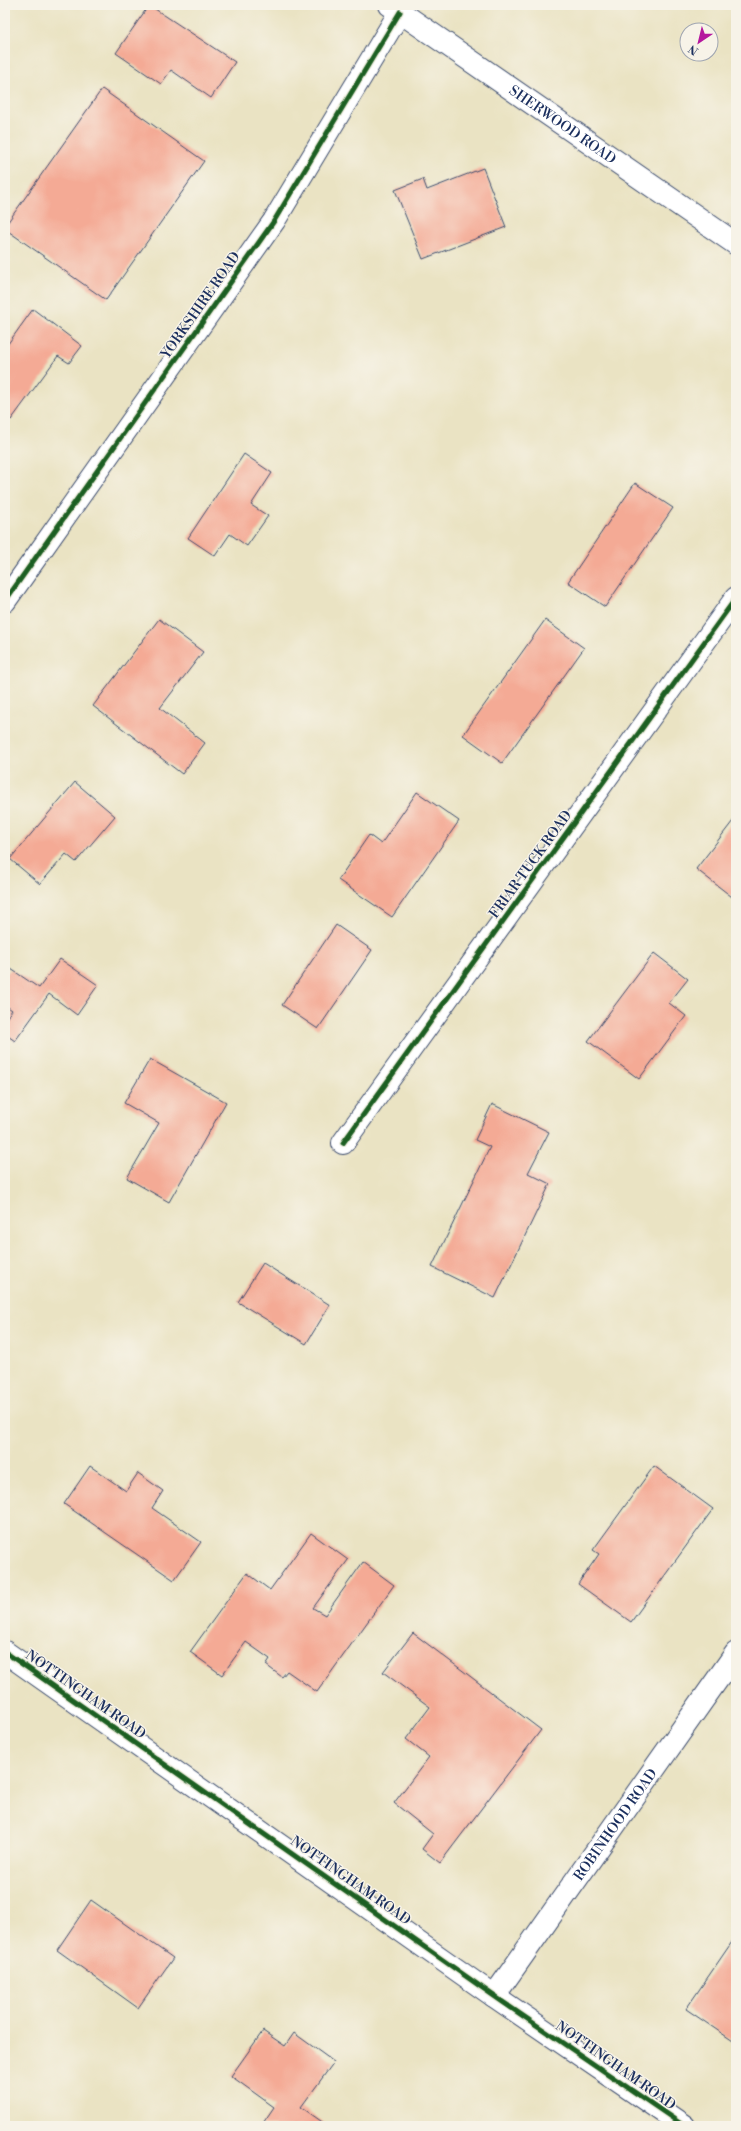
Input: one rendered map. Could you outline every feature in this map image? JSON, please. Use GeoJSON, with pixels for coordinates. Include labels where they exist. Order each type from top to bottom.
{"type":"FeatureCollection","features":[{"type":"Feature","properties":{"kind":"street","name":"SHERWOOD ROAD"},"geometry":{"type":"LineString","coordinates":[[395,8],[736,244]]}},
{"type":"Feature","properties":{"kind":"street","name":"YORKSHIRE ROAD"},"geometry":{"type":"LineString","coordinates":[[5,602],[274,221],[395,8]]}},
{"type":"Feature","properties":{"kind":"street","name":"FRIAR TUCK ROAD"},"geometry":{"type":"LineString","coordinates":[[343,1143],[736,598]]}},
{"type":"Feature","properties":{"kind":"street","name":"NOTTINGHAM ROAD"},"geometry":{"type":"LineString","coordinates":[[5,1652],[494,1996],[684,2126]]}},
{"type":"Feature","properties":{"kind":"street","name":"ROBINHOOD ROAD"},"geometry":{"type":"LineString","coordinates":[[494,1996],[736,1653]]}},
{"type":"Feature","properties":{"kind":"building"},"geometry":{"type":"Polygon","coordinates":[[[149,5],[235,62],[211,98],[171,70],[161,84],[116,53],[149,5]]]}},
{"type":"Feature","properties":{"kind":"building"},"geometry":{"type":"Polygon","coordinates":[[[102,89],[204,161],[106,300],[5,229],[5,226],[102,89]]]}},
{"type":"Feature","properties":{"kind":"building"},"geometry":{"type":"Polygon","coordinates":[[[483,168],[506,227],[423,259],[395,190],[423,179],[427,190],[483,168]]]}},
{"type":"Feature","properties":{"kind":"building"},"geometry":{"type":"Polygon","coordinates":[[[33,309],[82,346],[69,363],[58,356],[11,420],[5,416],[5,348],[33,309]]]}},
{"type":"Feature","properties":{"kind":"building"},"geometry":{"type":"Polygon","coordinates":[[[244,454],[272,473],[251,505],[268,516],[247,546],[230,534],[215,556],[188,538],[244,454]]]}},
{"type":"Feature","properties":{"kind":"building"},"geometry":{"type":"Polygon","coordinates":[[[635,483],[673,508],[605,607],[568,582],[635,483]]]}},
{"type":"Feature","properties":{"kind":"building"},"geometry":{"type":"Polygon","coordinates":[[[159,619],[203,652],[160,708],[205,743],[182,774],[93,706],[159,619]]]}},
{"type":"Feature","properties":{"kind":"building"},"geometry":{"type":"Polygon","coordinates":[[[545,620],[584,648],[502,763],[463,735],[545,620]]]}},
{"type":"Feature","properties":{"kind":"building"},"geometry":{"type":"Polygon","coordinates":[[[75,782],[115,816],[76,862],[66,854],[40,884],[10,859],[75,782]]]}},
{"type":"Feature","properties":{"kind":"building"},"geometry":{"type":"Polygon","coordinates":[[[417,792],[459,821],[392,917],[338,880],[369,835],[381,844],[417,792]]]}},
{"type":"Feature","properties":{"kind":"building"},"geometry":{"type":"Polygon","coordinates":[[[736,817],[736,900],[696,869],[736,817]]]}},
{"type":"Feature","properties":{"kind":"building"},"geometry":{"type":"Polygon","coordinates":[[[336,925],[372,950],[318,1029],[282,1005],[336,925]]]}},
{"type":"Feature","properties":{"kind":"building"},"geometry":{"type":"Polygon","coordinates":[[[654,953],[688,979],[669,1003],[686,1016],[639,1079],[588,1041],[654,953]]]}},
{"type":"Feature","properties":{"kind":"building"},"geometry":{"type":"Polygon","coordinates":[[[60,959],[98,985],[77,1015],[49,994],[15,1041],[5,1034],[5,1020],[12,1010],[5,1005],[5,975],[11,969],[39,988],[60,959]]]}},
{"type":"Feature","properties":{"kind":"building"},"geometry":{"type":"Polygon","coordinates":[[[150,1059],[226,1102],[169,1202],[127,1178],[159,1123],[124,1103],[150,1059]]]}},
{"type":"Feature","properties":{"kind":"building"},"geometry":{"type":"Polygon","coordinates":[[[492,1104],[549,1132],[528,1173],[550,1184],[495,1298],[432,1267],[490,1147],[475,1140],[492,1104]]]}},
{"type":"Feature","properties":{"kind":"building"},"geometry":{"type":"Polygon","coordinates":[[[263,1263],[330,1305],[306,1344],[238,1302],[263,1263]]]}},
{"type":"Feature","properties":{"kind":"building"},"geometry":{"type":"Polygon","coordinates":[[[90,1466],[126,1491],[138,1473],[163,1491],[152,1508],[201,1542],[174,1580],[64,1504],[90,1466]]]}},
{"type":"Feature","properties":{"kind":"building"},"geometry":{"type":"Polygon","coordinates":[[[654,1466],[713,1509],[631,1622],[578,1584],[599,1554],[593,1550],[654,1466]]]}},
{"type":"Feature","properties":{"kind":"building"},"geometry":{"type":"Polygon","coordinates":[[[311,1533],[348,1560],[313,1608],[325,1615],[363,1562],[394,1585],[317,1692],[287,1671],[282,1677],[266,1665],[270,1659],[246,1642],[222,1675],[190,1652],[247,1573],[270,1590],[311,1533]]]}},
{"type":"Feature","properties":{"kind":"building"},"geometry":{"type":"Polygon","coordinates":[[[413,1633],[541,1730],[440,1863],[422,1849],[433,1834],[394,1803],[429,1757],[406,1739],[430,1707],[383,1672],[413,1633]]]}},
{"type":"Feature","properties":{"kind":"building"},"geometry":{"type":"Polygon","coordinates":[[[91,1900],[173,1958],[138,2008],[57,1950],[91,1900]]]}},
{"type":"Feature","properties":{"kind":"building"},"geometry":{"type":"Polygon","coordinates":[[[736,1936],[736,2043],[686,2009],[736,1936]]]}},
{"type":"Feature","properties":{"kind":"building"},"geometry":{"type":"Polygon","coordinates":[[[263,2031],[285,2046],[294,2033],[334,2062],[301,2107],[328,2126],[261,2126],[274,2107],[231,2076],[263,2031]]]}},
{"type":"Feature","properties":{"kind":"cycle path"},"geometry":{"type":"LineString","coordinates":[[5,601],[274,221],[400,12]]}},
{"type":"Feature","properties":{"kind":"cycle path"},"geometry":{"type":"LineString","coordinates":[[343,1143],[736,598]]}},
{"type":"Feature","properties":{"kind":"cycle path"},"geometry":{"type":"LineString","coordinates":[[5,1652],[494,1996],[684,2126]]}}]}
